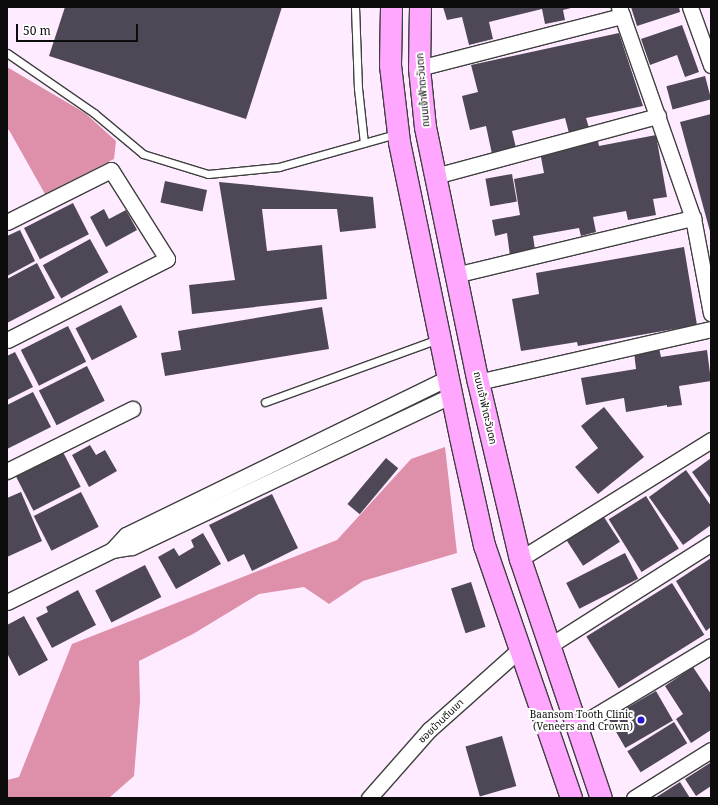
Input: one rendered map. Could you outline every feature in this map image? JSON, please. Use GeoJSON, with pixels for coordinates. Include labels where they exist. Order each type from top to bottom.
{"type":"FeatureCollection","features":[{"type":"Feature","properties":{"kind":"main road"},"geometry":{"type":"LineString","coordinates":[[391,7],[390,64],[398,133],[484,544],[571,798]]}},
{"type":"Feature","properties":{"kind":"main road","name":"ถนนเจ้าฟ้าตะวันตก"},"geometry":{"type":"LineString","coordinates":[[420,7],[419,68],[425,127],[478,382],[520,559],[578,726],[601,798]]}},
{"type":"Feature","properties":{"kind":"street"},"geometry":{"type":"LineString","coordinates":[[690,7],[711,65]]}},
{"type":"Feature","properties":{"kind":"street"},"geometry":{"type":"LineString","coordinates":[[419,68],[621,12],[693,218],[711,313]]}},
{"type":"Feature","properties":{"kind":"street"},"geometry":{"type":"LineString","coordinates":[[435,176],[658,116]]}},
{"type":"Feature","properties":{"kind":"street"},"geometry":{"type":"LineString","coordinates":[[7,222],[111,170],[167,259],[7,340]]}},
{"type":"Feature","properties":{"kind":"street"},"geometry":{"type":"LineString","coordinates":[[455,275],[693,218]]}},
{"type":"Feature","properties":{"kind":"street"},"geometry":{"type":"LineString","coordinates":[[478,382],[711,329]]}},
{"type":"Feature","properties":{"kind":"street"},"geometry":{"type":"LineString","coordinates":[[7,602],[112,550],[132,547],[450,387]]}},
{"type":"Feature","properties":{"kind":"street"},"geometry":{"type":"LineString","coordinates":[[7,471],[132,409]]}},
{"type":"Feature","properties":{"kind":"street"},"geometry":{"type":"LineString","coordinates":[[520,559],[711,440]]}},
{"type":"Feature","properties":{"kind":"street"},"geometry":{"type":"LineString","coordinates":[[549,646],[711,543]]}},
{"type":"Feature","properties":{"kind":"street"},"geometry":{"type":"LineString","coordinates":[[578,726],[711,646]]}},
{"type":"Feature","properties":{"kind":"street","name":"ซอยบ้านตีนเขา"},"geometry":{"type":"LineString","coordinates":[[369,798],[429,730],[520,649]]}},
{"type":"Feature","properties":{"kind":"street"},"geometry":{"type":"LineString","coordinates":[[634,798],[711,750]]}},
{"type":"Feature","properties":{"kind":"lane"},"geometry":{"type":"LineString","coordinates":[[355,7],[358,88],[364,143]]}},
{"type":"Feature","properties":{"kind":"lane"},"geometry":{"type":"LineString","coordinates":[[7,53],[94,113],[143,154],[208,174],[279,167],[398,133]]}},
{"type":"Feature","properties":{"kind":"lane"},"geometry":{"type":"LineString","coordinates":[[264,402],[440,339]]}},
{"type":"Feature","properties":{"kind":"shaded area"},"geometry":{"type":"Polygon","coordinates":[[[7,67],[85,113],[116,141],[114,159],[45,194],[9,130],[7,130],[7,67]]]}},
{"type":"Feature","properties":{"kind":"shaded area"},"geometry":{"type":"Polygon","coordinates":[[[445,447],[457,553],[363,581],[329,604],[304,587],[259,594],[193,634],[139,661],[140,701],[134,776],[109,798],[7,798],[7,780],[19,777],[72,644],[337,540],[411,459],[445,447]]]}},
{"type":"Feature","properties":{"kind":"building"},"geometry":{"type":"Polygon","coordinates":[[[65,7],[282,7],[246,119],[49,56],[65,7]]]}},
{"type":"Feature","properties":{"kind":"building"},"geometry":{"type":"Polygon","coordinates":[[[443,7],[571,8],[563,10],[565,20],[545,24],[542,9],[489,22],[493,39],[469,45],[462,17],[447,20],[443,7]]]}},
{"type":"Feature","properties":{"kind":"building"},"geometry":{"type":"Polygon","coordinates":[[[631,7],[679,7],[680,12],[637,26],[631,7]]]}},
{"type":"Feature","properties":{"kind":"building"},"geometry":{"type":"Polygon","coordinates":[[[682,25],[699,72],[685,77],[677,55],[650,65],[641,39],[682,25]]]}},
{"type":"Feature","properties":{"kind":"building"},"geometry":{"type":"Polygon","coordinates":[[[619,33],[643,106],[586,118],[589,128],[569,133],[565,118],[512,131],[516,148],[492,154],[486,126],[470,130],[462,96],[478,92],[471,65],[619,33]]]}},
{"type":"Feature","properties":{"kind":"building"},"geometry":{"type":"Polygon","coordinates":[[[705,76],[711,99],[673,110],[666,86],[705,76]]]}},
{"type":"Feature","properties":{"kind":"building"},"geometry":{"type":"Polygon","coordinates":[[[711,114],[711,235],[680,122],[711,114]]]}},
{"type":"Feature","properties":{"kind":"building"},"geometry":{"type":"Polygon","coordinates":[[[656,135],[667,197],[653,199],[656,215],[628,220],[626,211],[593,217],[596,232],[581,236],[579,228],[533,236],[535,250],[510,256],[507,233],[495,236],[492,220],[520,215],[514,179],[544,173],[540,152],[598,141],[599,146],[656,135]]]}},
{"type":"Feature","properties":{"kind":"building"},"geometry":{"type":"Polygon","coordinates":[[[512,174],[517,202],[490,206],[485,179],[512,174]]]}},
{"type":"Feature","properties":{"kind":"building"},"geometry":{"type":"Polygon","coordinates":[[[165,181],[207,190],[202,211],[160,203],[165,181]]]}},
{"type":"Feature","properties":{"kind":"building"},"geometry":{"type":"Polygon","coordinates":[[[219,182],[373,197],[376,228],[340,232],[337,209],[262,209],[267,251],[322,245],[327,299],[192,314],[189,285],[235,280],[219,182]]]}},
{"type":"Feature","properties":{"kind":"building"},"geometry":{"type":"Polygon","coordinates":[[[73,203],[89,234],[40,259],[24,228],[73,203]]]}},
{"type":"Feature","properties":{"kind":"building"},"geometry":{"type":"Polygon","coordinates":[[[104,209],[109,219],[126,210],[137,230],[106,247],[90,217],[104,209]]]}},
{"type":"Feature","properties":{"kind":"building"},"geometry":{"type":"Polygon","coordinates":[[[20,230],[35,261],[7,276],[7,236],[20,230]]]}},
{"type":"Feature","properties":{"kind":"building"},"geometry":{"type":"Polygon","coordinates":[[[90,239],[108,272],[61,298],[43,265],[90,239]]]}},
{"type":"Feature","properties":{"kind":"building"},"geometry":{"type":"Polygon","coordinates":[[[684,247],[697,325],[578,346],[577,342],[521,351],[512,299],[539,294],[536,273],[684,247]]]}},
{"type":"Feature","properties":{"kind":"building"},"geometry":{"type":"Polygon","coordinates":[[[37,263],[55,298],[7,323],[7,279],[37,263]]]}},
{"type":"Feature","properties":{"kind":"building"},"geometry":{"type":"Polygon","coordinates":[[[121,305],[137,337],[92,360],[76,328],[121,305]]]}},
{"type":"Feature","properties":{"kind":"building"},"geometry":{"type":"Polygon","coordinates":[[[322,307],[329,349],[165,376],[161,353],[181,350],[178,331],[322,307]]]}},
{"type":"Feature","properties":{"kind":"building"},"geometry":{"type":"Polygon","coordinates":[[[68,326],[86,362],[39,386],[21,350],[68,326]]]}},
{"type":"Feature","properties":{"kind":"building"},"geometry":{"type":"Polygon","coordinates":[[[659,348],[661,357],[707,350],[711,381],[679,386],[682,405],[667,407],[667,405],[626,412],[624,398],[586,405],[581,378],[636,369],[634,352],[659,348]]]}},
{"type":"Feature","properties":{"kind":"building"},"geometry":{"type":"Polygon","coordinates":[[[15,352],[33,387],[7,400],[7,356],[15,352]]]}},
{"type":"Feature","properties":{"kind":"building"},"geometry":{"type":"Polygon","coordinates":[[[87,366],[105,401],[57,425],[39,391],[87,366]]]}},
{"type":"Feature","properties":{"kind":"building"},"geometry":{"type":"Polygon","coordinates":[[[33,392],[51,427],[7,449],[7,405],[33,392]]]}},
{"type":"Feature","properties":{"kind":"building"},"geometry":{"type":"Polygon","coordinates":[[[604,407],[644,457],[598,494],[575,467],[598,448],[581,426],[604,407]]]}},
{"type":"Feature","properties":{"kind":"building"},"geometry":{"type":"Polygon","coordinates":[[[90,445],[96,455],[105,450],[117,471],[89,487],[72,455],[90,445]]]}},
{"type":"Feature","properties":{"kind":"building"},"geometry":{"type":"Polygon","coordinates":[[[63,452],[81,487],[33,511],[16,476],[63,452]]]}},
{"type":"Feature","properties":{"kind":"building"},"geometry":{"type":"Polygon","coordinates":[[[386,458],[398,468],[360,514],[347,504],[386,458]]]}},
{"type":"Feature","properties":{"kind":"building"},"geometry":{"type":"Polygon","coordinates":[[[711,458],[711,499],[692,472],[711,458]]]}},
{"type":"Feature","properties":{"kind":"building"},"geometry":{"type":"Polygon","coordinates":[[[686,470],[711,506],[711,525],[683,545],[649,497],[686,470]]]}},
{"type":"Feature","properties":{"kind":"building"},"geometry":{"type":"Polygon","coordinates":[[[21,492],[42,541],[7,557],[7,498],[21,492]]]}},
{"type":"Feature","properties":{"kind":"building"},"geometry":{"type":"Polygon","coordinates":[[[81,492],[99,527],[51,551],[34,516],[81,492]]]}},
{"type":"Feature","properties":{"kind":"building"},"geometry":{"type":"Polygon","coordinates":[[[272,494],[298,548],[252,571],[244,554],[228,562],[209,525],[272,494]]]}},
{"type":"Feature","properties":{"kind":"building"},"geometry":{"type":"Polygon","coordinates":[[[646,496],[679,549],[642,572],[609,519],[646,496]]]}},
{"type":"Feature","properties":{"kind":"building"},"geometry":{"type":"Polygon","coordinates":[[[602,514],[620,542],[583,566],[565,538],[602,514]]]}},
{"type":"Feature","properties":{"kind":"building"},"geometry":{"type":"Polygon","coordinates":[[[203,533],[221,564],[176,589],[158,557],[174,548],[179,556],[194,547],[191,540],[203,533]]]}},
{"type":"Feature","properties":{"kind":"building"},"geometry":{"type":"Polygon","coordinates":[[[625,553],[638,579],[579,609],[566,583],[625,553]]]}},
{"type":"Feature","properties":{"kind":"building"},"geometry":{"type":"Polygon","coordinates":[[[711,558],[711,627],[706,631],[676,581],[711,558]]]}},
{"type":"Feature","properties":{"kind":"building"},"geometry":{"type":"Polygon","coordinates":[[[145,565],[161,597],[111,622],[95,590],[145,565]]]}},
{"type":"Feature","properties":{"kind":"building"},"geometry":{"type":"Polygon","coordinates":[[[471,582],[486,627],[466,633],[451,588],[471,582]]]}},
{"type":"Feature","properties":{"kind":"building"},"geometry":{"type":"Polygon","coordinates":[[[672,583],[704,635],[619,688],[586,637],[672,583]]]}},
{"type":"Feature","properties":{"kind":"building"},"geometry":{"type":"Polygon","coordinates":[[[78,590],[96,625],[52,648],[36,618],[48,612],[46,607],[78,590]]]}},
{"type":"Feature","properties":{"kind":"building"},"geometry":{"type":"Polygon","coordinates":[[[24,616],[48,660],[19,676],[8,655],[7,656],[7,625],[24,616]]]}},
{"type":"Feature","properties":{"kind":"building"},"geometry":{"type":"Polygon","coordinates":[[[693,667],[711,694],[711,730],[691,743],[676,719],[683,714],[665,686],[693,667]]]}},
{"type":"Feature","properties":{"kind":"building","name":"Baansom Tooth Clinic (Veneers and Crown)"},"geometry":{"type":"Polygon","coordinates":[[[656,691],[673,720],[625,748],[608,718],[656,691]]]}},
{"type":"Feature","properties":{"kind":"building"},"geometry":{"type":"Polygon","coordinates":[[[674,722],[687,743],[641,772],[627,751],[674,722]]]}},
{"type":"Feature","properties":{"kind":"building"},"geometry":{"type":"Polygon","coordinates":[[[502,736],[516,786],[480,796],[465,746],[502,736]]]}},
{"type":"Feature","properties":{"kind":"building"},"geometry":{"type":"Polygon","coordinates":[[[710,763],[711,786],[696,796],[685,779],[710,763]]]}},
{"type":"Feature","properties":{"kind":"building"},"geometry":{"type":"Polygon","coordinates":[[[680,782],[690,798],[655,798],[680,782]]]}},
{"type":"Feature","properties":{"kind":"place","name":"Baansom Tooth Clinic (Veneers and Crown)"},"geometry":{"type":"Point","coordinates":[641,720]}}]}
